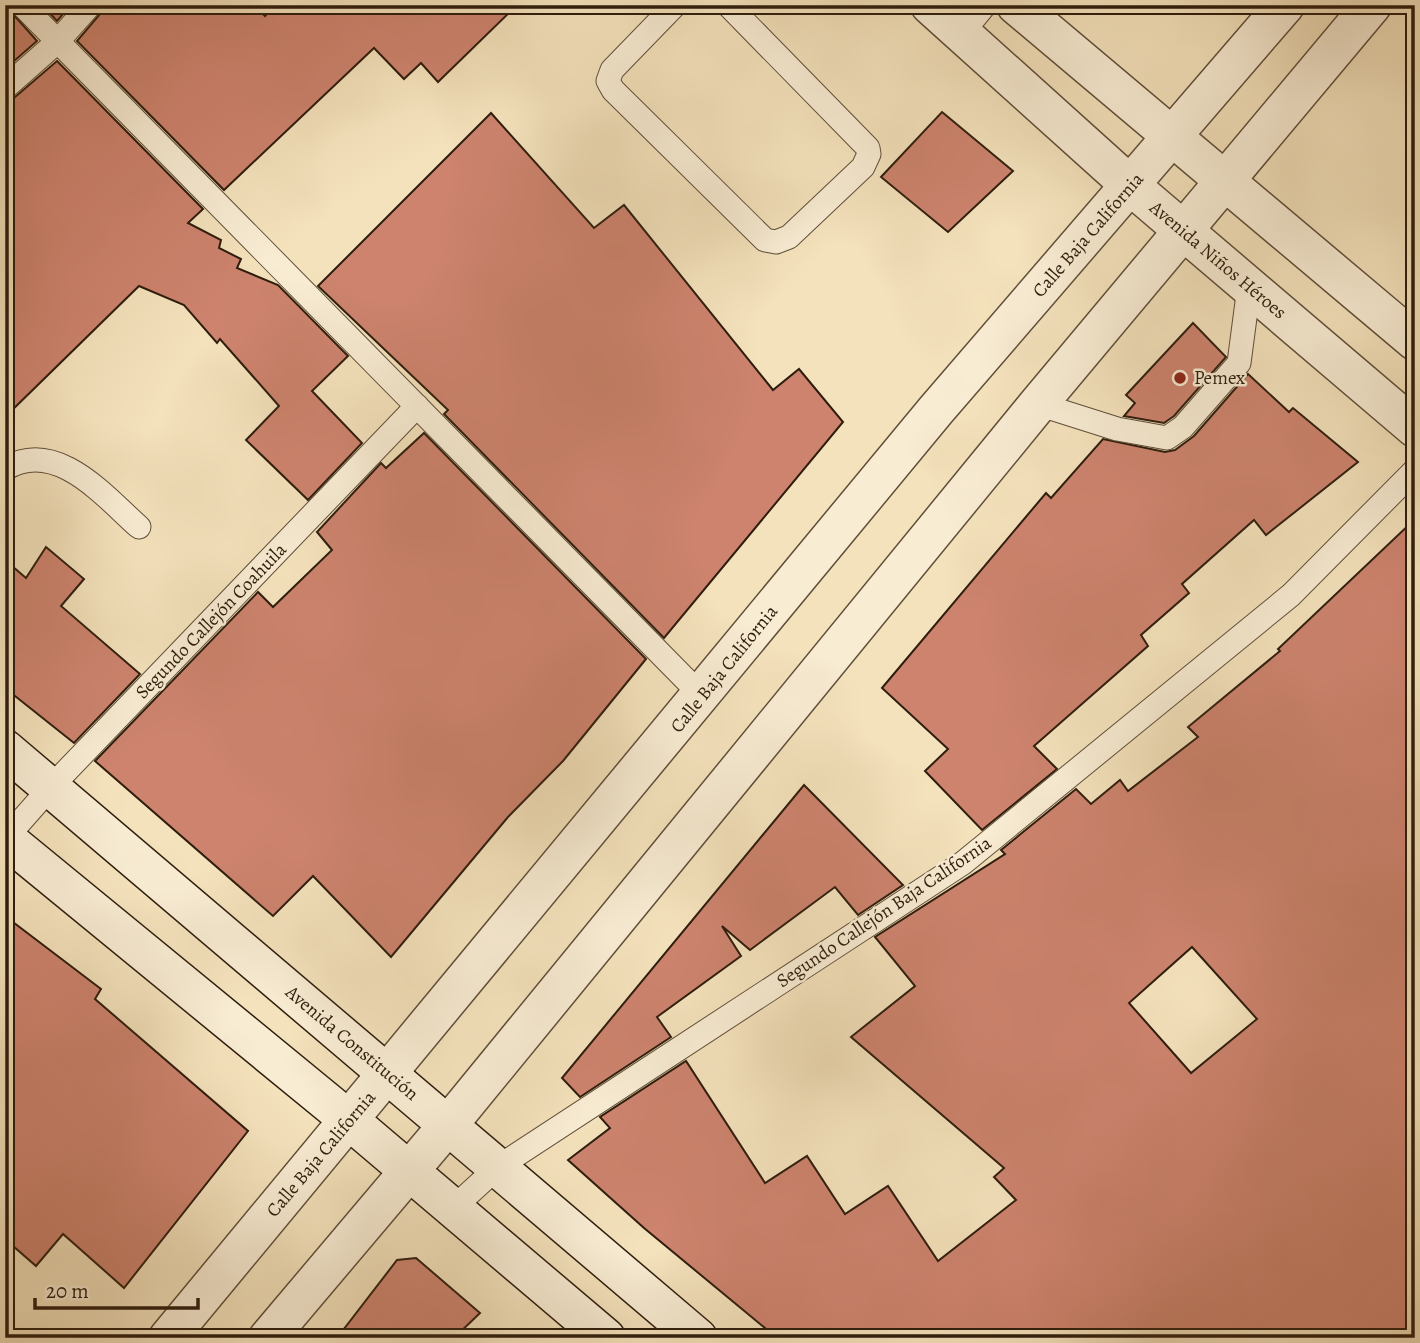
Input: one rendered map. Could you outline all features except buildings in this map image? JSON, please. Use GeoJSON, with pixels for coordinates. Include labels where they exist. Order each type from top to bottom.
{"type":"FeatureCollection","features":[{"type":"Feature","properties":{"kind":"street","name":"Avenida Niños Héroes"},"geometry":{"type":"LineString","coordinates":[[930,5],[973,19],[1131,186],[1415,428]]}},
{"type":"Feature","properties":{"kind":"street"},"geometry":{"type":"LineString","coordinates":[[1016,5],[1224,183],[1415,341]]}},
{"type":"Feature","properties":{"kind":"street","name":"Calle Baja California"},"geometry":{"type":"LineString","coordinates":[[168,1338],[936,410],[1285,5]]}},
{"type":"Feature","properties":{"kind":"street"},"geometry":{"type":"LineString","coordinates":[[268,1338],[448,1125],[1038,404],[1372,5]]}},
{"type":"Feature","properties":{"kind":"street","name":"Avenida Constitución"},"geometry":{"type":"LineString","coordinates":[[5,749],[698,1338]]}},
{"type":"Feature","properties":{"kind":"street"},"geometry":{"type":"LineString","coordinates":[[6,838],[349,1120],[606,1338]]}},
{"type":"Feature","properties":{"kind":"lane"},"geometry":{"type":"LineString","coordinates":[[22,5],[702,695]]}},
{"type":"Feature","properties":{"kind":"lane"},"geometry":{"type":"LineString","coordinates":[[5,88],[57,42],[90,5]]}},
{"type":"Feature","properties":{"kind":"lane"},"geometry":{"type":"LineString","coordinates":[[675,5],[612,70],[608,80],[612,90],[765,240],[776,242],[789,237],[863,166],[869,154],[868,148],[730,6]]}},
{"type":"Feature","properties":{"kind":"lane"},"geometry":{"type":"LineString","coordinates":[[1038,404],[1117,429],[1167,438],[1183,427],[1239,363],[1249,287]]}},
{"type":"Feature","properties":{"kind":"lane","name":"Segundo Callejón Coahuila"},"geometry":{"type":"LineString","coordinates":[[6,838],[50,788],[418,406]]}},
{"type":"Feature","properties":{"kind":"lane"},"geometry":{"type":"LineString","coordinates":[[5,469],[39,460],[76,470],[139,527]]}},
{"type":"Feature","properties":{"kind":"lane","name":"Segundo Callejón Baja California"},"geometry":{"type":"LineString","coordinates":[[452,1209],[498,1167],[963,863],[1291,595],[1415,470]]}},
{"type":"Feature","properties":{"kind":"place","name":"Pemex"},"geometry":{"type":"Point","coordinates":[1180,378]}}]}
